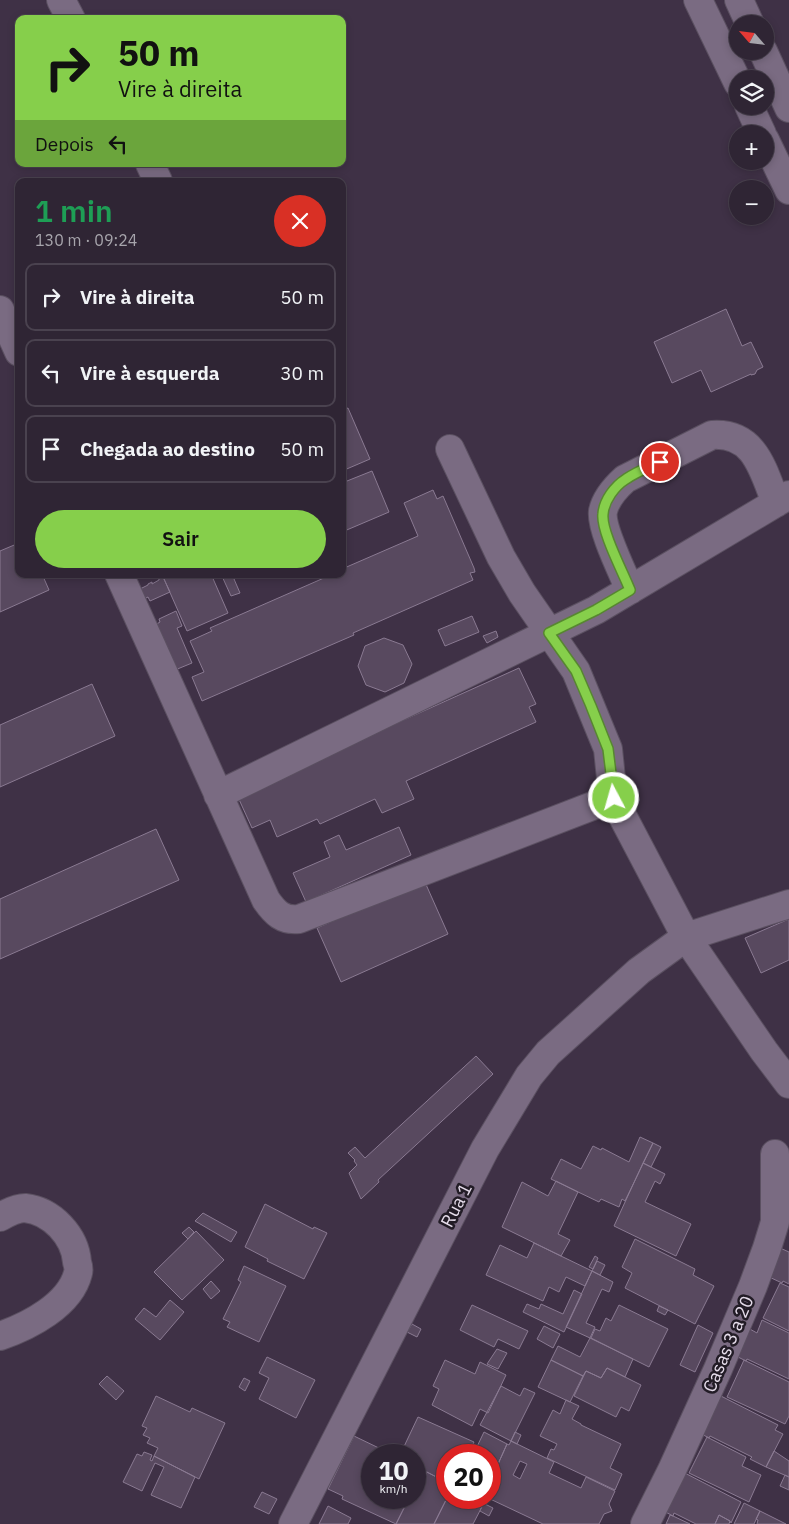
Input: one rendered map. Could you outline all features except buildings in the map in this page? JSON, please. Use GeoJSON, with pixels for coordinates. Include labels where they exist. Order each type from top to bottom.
{"type":"FeatureCollection","features":[{"type":"Feature","properties":{"kind":"street"},"geometry":{"type":"LineString","coordinates":[[61,0],[69,15]]}},
{"type":"Feature","properties":{"kind":"street"},"geometry":{"type":"LineString","coordinates":[[698,0],[732,70]]}},
{"type":"Feature","properties":{"kind":"street"},"geometry":{"type":"LineString","coordinates":[[740,0],[746,15]]}},
{"type":"Feature","properties":{"kind":"street"},"geometry":{"type":"LineString","coordinates":[[767,60],[789,108]]}},
{"type":"Feature","properties":{"kind":"street"},"geometry":{"type":"LineString","coordinates":[[774,159],[789,190]]}},
{"type":"Feature","properties":{"kind":"street"},"geometry":{"type":"LineString","coordinates":[[0,310],[15,343]]}},
{"type":"Feature","properties":{"kind":"street"},"geometry":{"type":"LineString","coordinates":[[218,796],[596,610],[630,590],[782,499],[755,454],[746,444],[724,434],[712,435],[625,479],[614,489],[607,501],[603,514],[604,526],[630,590]]}},
{"type":"Feature","properties":{"kind":"street"},"geometry":{"type":"LineString","coordinates":[[450,449],[501,557],[522,593],[576,671],[608,749],[614,798],[686,937],[764,1052],[789,1084]]}},
{"type":"Feature","properties":{"kind":"street"},"geometry":{"type":"LineString","coordinates":[[120,578],[266,900],[275,913],[285,919],[299,918],[614,798]]}},
{"type":"Feature","properties":{"kind":"street","name":"Rua 1"},"geometry":{"type":"LineString","coordinates":[[301,1521],[485,1149],[529,1076],[548,1053],[639,971],[686,937],[789,904]]}},
{"type":"Feature","properties":{"kind":"street","name":"Casas 3 a 20"},"geometry":{"type":"LineString","coordinates":[[645,1524],[718,1369],[767,1248],[775,1222],[775,1154]]}},
{"type":"Feature","properties":{"kind":"street"},"geometry":{"type":"LineString","coordinates":[[0,1217],[24,1208],[42,1213],[58,1223],[69,1236],[77,1253],[78,1272],[69,1293],[54,1308],[12,1332],[0,1336]]}},
{"type":"Feature","properties":{"kind":"route"},"geometry":{"type":"LineString","coordinates":[[614,798],[608,749],[576,671],[549,633],[596,610],[630,590],[604,526],[603,514],[607,501],[614,489],[625,479],[660,462]]}}]}
